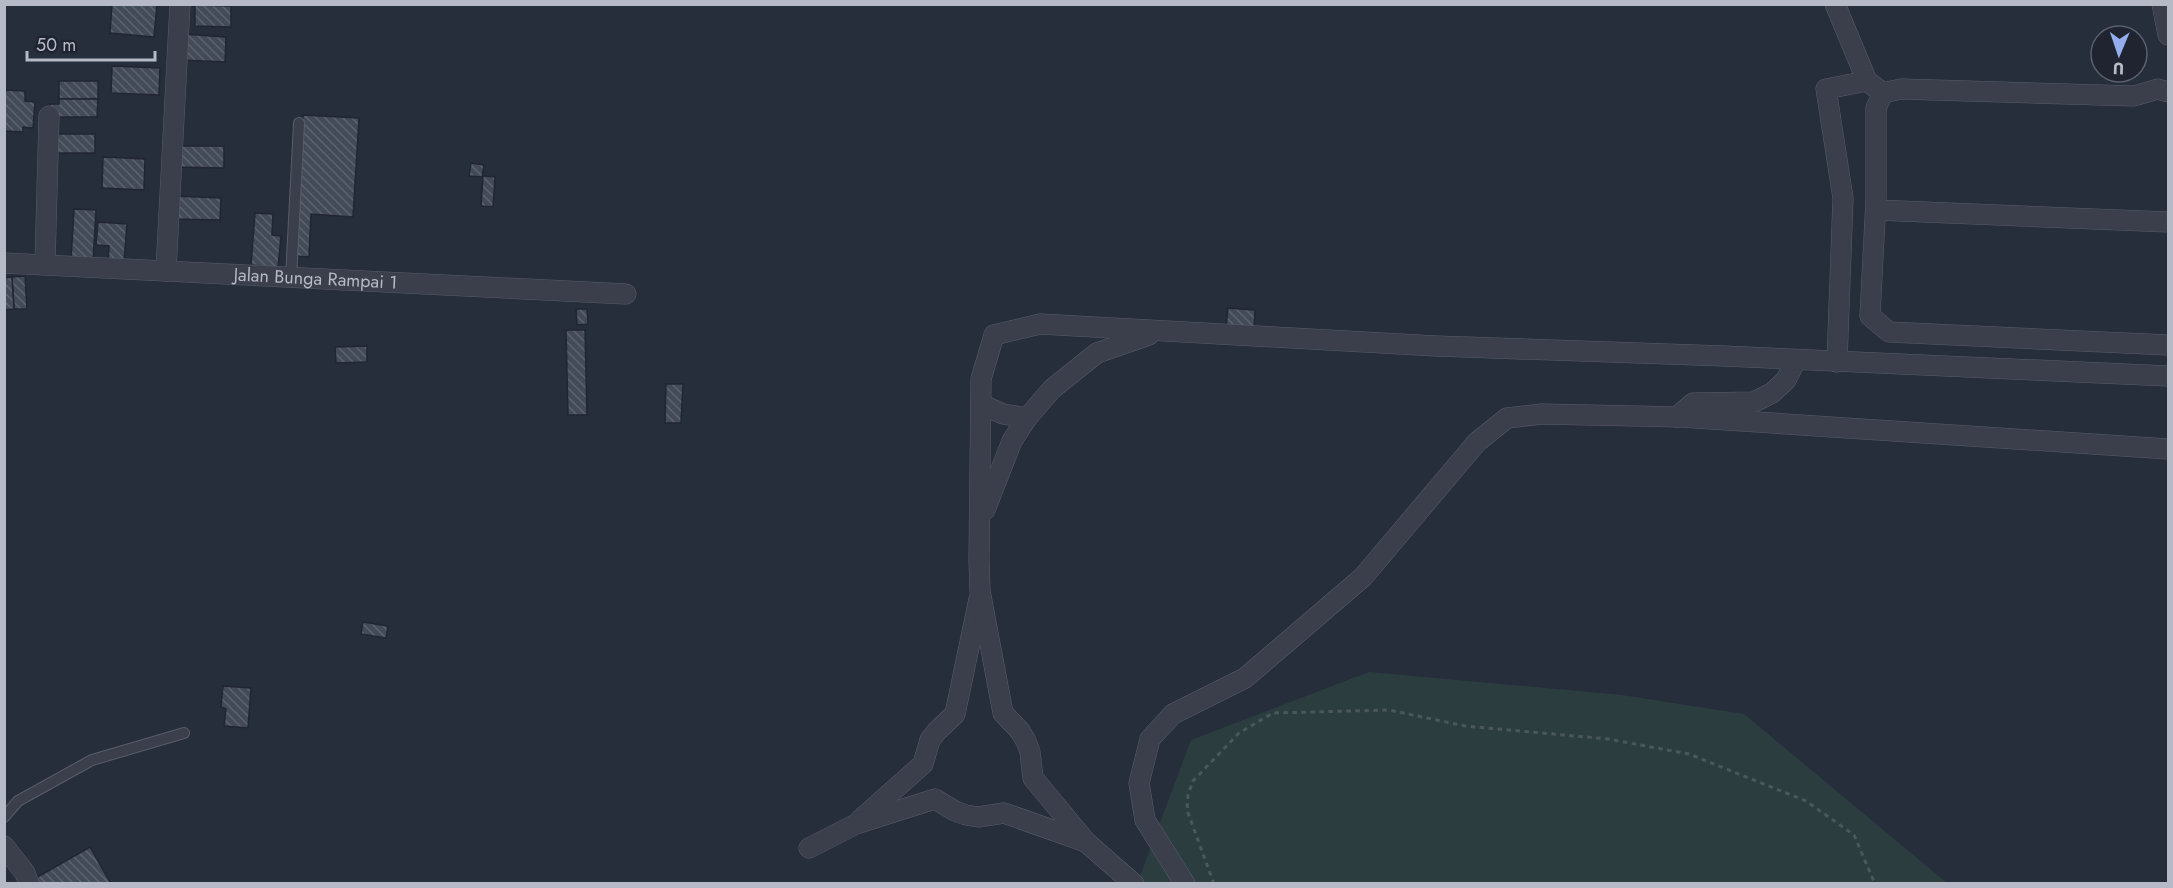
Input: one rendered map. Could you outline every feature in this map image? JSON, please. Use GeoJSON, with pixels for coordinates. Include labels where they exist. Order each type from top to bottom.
{"type":"FeatureCollection","features":[{"type":"Feature","properties":{"kind":"street"},"geometry":{"type":"LineString","coordinates":[[166,271],[180,4]]}},
{"type":"Feature","properties":{"kind":"street"},"geometry":{"type":"LineString","coordinates":[[1835,4],[1867,81],[1883,93],[1901,89],[2134,96],[2158,89],[2169,92]]}},
{"type":"Feature","properties":{"kind":"street"},"geometry":{"type":"LineString","coordinates":[[2162,4],[2169,35]]}},
{"type":"Feature","properties":{"kind":"street"},"geometry":{"type":"LineString","coordinates":[[1837,362],[1843,198],[1826,89],[1867,81]]}},
{"type":"Feature","properties":{"kind":"street"},"geometry":{"type":"LineString","coordinates":[[1883,93],[1876,108],[1876,210],[1870,315],[1889,333],[2169,345]]}},
{"type":"Feature","properties":{"kind":"street"},"geometry":{"type":"LineString","coordinates":[[45,264],[49,116]]}},
{"type":"Feature","properties":{"kind":"street"},"geometry":{"type":"LineString","coordinates":[[1876,210],[2169,222]]}},
{"type":"Feature","properties":{"kind":"street","name":"Jalan Bunga Rampai 1"},"geometry":{"type":"LineString","coordinates":[[4,263],[626,294]]}},
{"type":"Feature","properties":{"kind":"street"},"geometry":{"type":"LineString","coordinates":[[1134,884],[1086,842],[1033,778],[1030,752],[1026,741],[1004,713],[980,591],[981,379],[994,335],[1040,324],[1436,346],[2169,376]]}},
{"type":"Feature","properties":{"kind":"street"},"geometry":{"type":"LineString","coordinates":[[980,526],[1012,441],[1027,418],[1052,389],[1097,353],[1157,332]]}},
{"type":"Feature","properties":{"kind":"street"},"geometry":{"type":"LineString","coordinates":[[1677,417],[1693,403],[1754,402],[1772,393],[1786,380],[1796,360]]}},
{"type":"Feature","properties":{"kind":"street"},"geometry":{"type":"LineString","coordinates":[[981,404],[1003,414],[1027,418]]}},
{"type":"Feature","properties":{"kind":"street"},"geometry":{"type":"LineString","coordinates":[[1185,884],[1145,820],[1139,783],[1150,739],[1173,714],[1245,678],[1363,577],[1477,442],[1507,418],[1542,414],[1677,417],[2169,449]]}},
{"type":"Feature","properties":{"kind":"street"},"geometry":{"type":"LineString","coordinates":[[856,824],[923,764],[930,741],[955,714],[980,591]]}},
{"type":"Feature","properties":{"kind":"street"},"geometry":{"type":"LineString","coordinates":[[809,848],[856,824],[935,799],[966,815],[978,817],[1004,813],[1086,842]]}},
{"type":"Feature","properties":{"kind":"street"},"geometry":{"type":"LineString","coordinates":[[4,846],[25,873],[30,884]]}},
{"type":"Feature","properties":{"kind":"lane"},"geometry":{"type":"LineString","coordinates":[[291,278],[299,123]]}},
{"type":"Feature","properties":{"kind":"lane"},"geometry":{"type":"LineString","coordinates":[[4,818],[18,801],[92,760],[184,733]]}},
{"type":"Feature","properties":{"kind":"path"},"geometry":{"type":"LineString","coordinates":[[1214,884],[1187,810],[1188,795],[1193,781],[1239,733],[1273,713],[1389,710],[1465,726],[1608,739],[1689,754],[1806,801],[1854,835],[1875,884]]}},
{"type":"Feature","properties":{"kind":"shaded area"},"geometry":{"type":"Polygon","coordinates":[[[1369,672],[1622,695],[1744,714],[1947,883],[1137,884],[1191,740],[1369,672]]]}},
{"type":"Feature","properties":{"kind":"building"},"geometry":{"type":"Polygon","coordinates":[[[112,4],[157,4],[154,37],[110,33],[112,4]]]}},
{"type":"Feature","properties":{"kind":"building"},"geometry":{"type":"Polygon","coordinates":[[[195,5],[231,6],[231,27],[195,26],[195,5]]]}},
{"type":"Feature","properties":{"kind":"building"},"geometry":{"type":"Polygon","coordinates":[[[182,34],[226,37],[225,62],[181,60],[182,34]]]}},
{"type":"Feature","properties":{"kind":"building"},"geometry":{"type":"Polygon","coordinates":[[[112,66],[160,68],[159,95],[111,93],[112,66]]]}},
{"type":"Feature","properties":{"kind":"building"},"geometry":{"type":"Polygon","coordinates":[[[59,81],[98,81],[98,99],[59,99],[59,81]]]}},
{"type":"Feature","properties":{"kind":"building"},"geometry":{"type":"Polygon","coordinates":[[[4,90],[25,91],[25,101],[35,102],[33,128],[23,127],[23,132],[4,131],[4,90]]]}},
{"type":"Feature","properties":{"kind":"building"},"geometry":{"type":"Polygon","coordinates":[[[59,99],[98,99],[97,117],[50,117],[50,104],[59,104],[59,99]]]}},
{"type":"Feature","properties":{"kind":"building"},"geometry":{"type":"Polygon","coordinates":[[[303,115],[359,118],[353,217],[311,214],[309,257],[294,256],[303,115]]]}},
{"type":"Feature","properties":{"kind":"building"},"geometry":{"type":"Polygon","coordinates":[[[54,134],[95,134],[95,153],[54,153],[54,134]]]}},
{"type":"Feature","properties":{"kind":"building"},"geometry":{"type":"Polygon","coordinates":[[[174,146],[224,146],[224,168],[174,167],[174,146]]]}},
{"type":"Feature","properties":{"kind":"building"},"geometry":{"type":"Polygon","coordinates":[[[103,157],[145,159],[144,190],[102,188],[103,157]]]}},
{"type":"Feature","properties":{"kind":"building"},"geometry":{"type":"Polygon","coordinates":[[[471,163],[484,165],[482,177],[469,176],[471,163]]]}},
{"type":"Feature","properties":{"kind":"building"},"geometry":{"type":"Polygon","coordinates":[[[483,176],[495,177],[493,207],[481,206],[483,176]]]}},
{"type":"Feature","properties":{"kind":"building"},"geometry":{"type":"Polygon","coordinates":[[[175,196],[221,198],[220,220],[174,219],[175,196]]]}},
{"type":"Feature","properties":{"kind":"building"},"geometry":{"type":"Polygon","coordinates":[[[74,209],[96,210],[93,261],[71,260],[74,209]]]}},
{"type":"Feature","properties":{"kind":"building"},"geometry":{"type":"Polygon","coordinates":[[[255,213],[273,214],[272,235],[281,236],[278,268],[251,265],[255,213]]]}},
{"type":"Feature","properties":{"kind":"building"},"geometry":{"type":"Polygon","coordinates":[[[98,222],[127,224],[124,262],[108,261],[109,246],[96,245],[98,222]]]}},
{"type":"Feature","properties":{"kind":"building"},"geometry":{"type":"Polygon","coordinates":[[[25,276],[27,309],[14,309],[12,277],[25,276]]]}},
{"type":"Feature","properties":{"kind":"building"},"geometry":{"type":"Polygon","coordinates":[[[12,277],[14,309],[4,310],[4,278],[12,277]]]}},
{"type":"Feature","properties":{"kind":"building"},"geometry":{"type":"Polygon","coordinates":[[[1228,308],[1255,310],[1254,330],[1226,328],[1228,308]]]}},
{"type":"Feature","properties":{"kind":"building"},"geometry":{"type":"Polygon","coordinates":[[[576,309],[587,309],[588,324],[577,325],[576,309]]]}},
{"type":"Feature","properties":{"kind":"building"},"geometry":{"type":"Polygon","coordinates":[[[566,330],[585,330],[587,415],[568,415],[566,330]]]}},
{"type":"Feature","properties":{"kind":"building"},"geometry":{"type":"Polygon","coordinates":[[[367,346],[367,362],[336,363],[335,347],[367,346]]]}},
{"type":"Feature","properties":{"kind":"building"},"geometry":{"type":"Polygon","coordinates":[[[666,384],[683,384],[681,423],[665,423],[666,384]]]}},
{"type":"Feature","properties":{"kind":"building"},"geometry":{"type":"Polygon","coordinates":[[[363,622],[388,626],[386,638],[361,634],[363,622]]]}},
{"type":"Feature","properties":{"kind":"building"},"geometry":{"type":"Polygon","coordinates":[[[223,686],[251,688],[248,728],[224,726],[226,709],[221,707],[223,686]]]}},
{"type":"Feature","properties":{"kind":"building"},"geometry":{"type":"Polygon","coordinates":[[[90,847],[111,884],[37,884],[34,879],[90,847]]]}}]}
